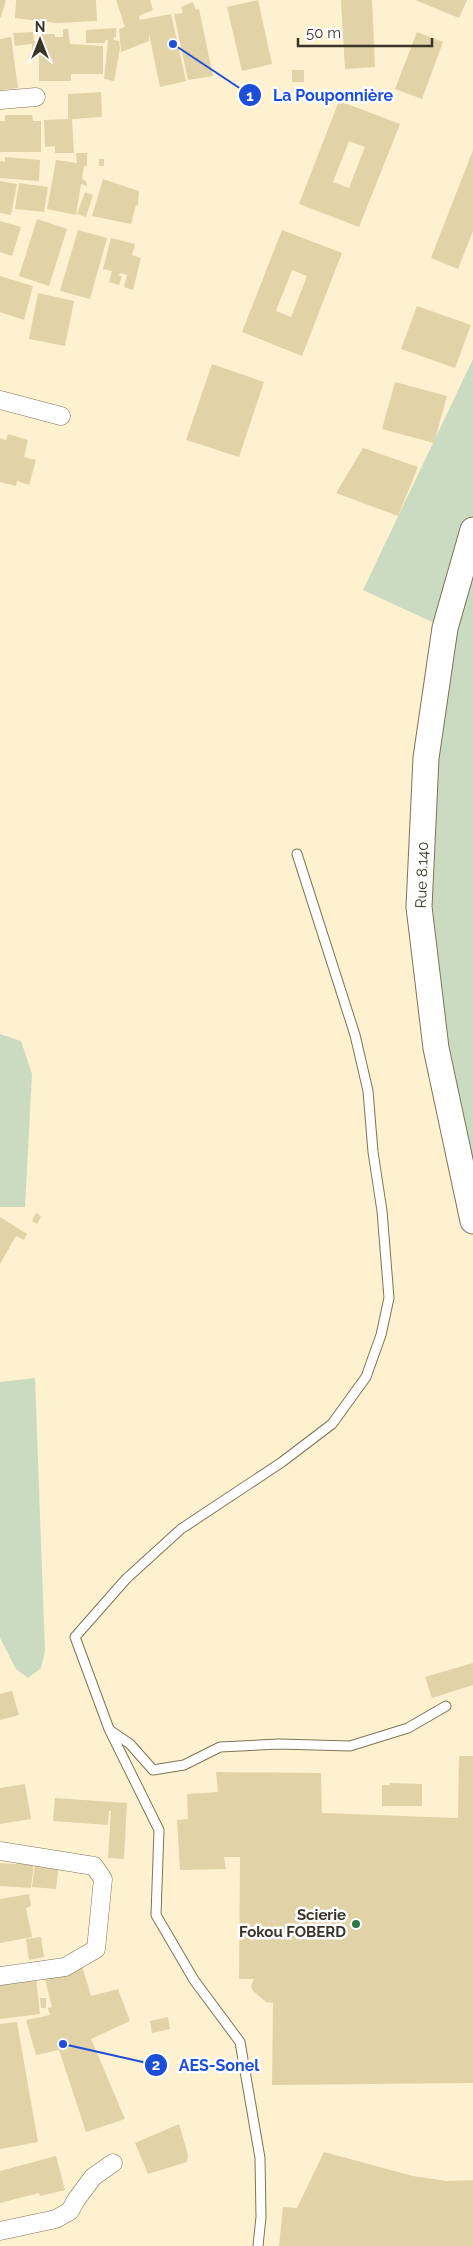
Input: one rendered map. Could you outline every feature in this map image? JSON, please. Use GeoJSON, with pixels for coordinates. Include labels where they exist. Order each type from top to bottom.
{"type":"FeatureCollection","features":[{"type":"Feature","properties":{"kind":"main road","name":"Rue 8.140"},"geometry":{"type":"LineString","coordinates":[[473,530],[445,628],[426,758],[420,907],[436,1048],[473,1221]]}},
{"type":"Feature","properties":{"kind":"street"},"geometry":{"type":"LineString","coordinates":[[0,100],[36,96]]}},
{"type":"Feature","properties":{"kind":"street"},"geometry":{"type":"LineString","coordinates":[[0,400],[61,416]]}},
{"type":"Feature","properties":{"kind":"street"},"geometry":{"type":"LineString","coordinates":[[0,1851],[94,1866],[103,1879],[96,1949],[65,1967],[0,1976]]}},
{"type":"Feature","properties":{"kind":"street"},"geometry":{"type":"LineString","coordinates":[[0,2231],[56,2219],[70,2211],[93,2177],[113,2163]]}},
{"type":"Feature","properties":{"kind":"lane"},"geometry":{"type":"LineString","coordinates":[[258,2246],[261,2217],[260,2158],[240,2042],[194,1980],[156,1915],[160,1830],[109,1729],[75,1637],[126,1579],[181,1530],[282,1462],[332,1424],[366,1377],[381,1335],[389,1298],[382,1211],[373,1152],[368,1091],[355,1035],[297,854]]}},
{"type":"Feature","properties":{"kind":"lane"},"geometry":{"type":"LineString","coordinates":[[109,1729],[130,1744],[153,1770],[184,1765],[220,1747],[279,1744],[350,1746],[408,1728],[446,1706]]}},
{"type":"Feature","properties":{"kind":"green space"},"geometry":{"type":"Polygon","coordinates":[[[473,359],[473,1221],[419,907],[445,628],[363,590],[473,359]]]}},
{"type":"Feature","properties":{"kind":"green space"},"geometry":{"type":"Polygon","coordinates":[[[0,1034],[21,1041],[32,1074],[25,1207],[0,1207],[0,1034]]]}},
{"type":"Feature","properties":{"kind":"green space"},"geometry":{"type":"Polygon","coordinates":[[[35,1378],[45,1651],[41,1668],[28,1678],[16,1669],[0,1638],[0,1382],[35,1378]]]}},
{"type":"Feature","properties":{"kind":"building"},"geometry":{"type":"Polygon","coordinates":[[[0,0],[6,0],[1,17],[0,17],[0,0]]]}},
{"type":"Feature","properties":{"kind":"building"},"geometry":{"type":"Polygon","coordinates":[[[16,0],[96,0],[97,21],[57,23],[15,18],[16,0]]]}},
{"type":"Feature","properties":{"kind":"building"},"geometry":{"type":"Polygon","coordinates":[[[116,0],[150,0],[153,10],[139,16],[140,20],[171,14],[186,81],[160,87],[149,34],[149,41],[121,52],[119,29],[125,27],[116,0]]]}},
{"type":"Feature","properties":{"kind":"building"},"geometry":{"type":"Polygon","coordinates":[[[258,0],[272,64],[242,71],[227,7],[258,0]]]}},
{"type":"Feature","properties":{"kind":"building"},"geometry":{"type":"Polygon","coordinates":[[[341,0],[372,0],[375,67],[345,69],[341,0]]]}},
{"type":"Feature","properties":{"kind":"building"},"geometry":{"type":"Polygon","coordinates":[[[415,0],[467,0],[459,18],[415,0]]]}},
{"type":"Feature","properties":{"kind":"building"},"geometry":{"type":"Polygon","coordinates":[[[193,2],[196,10],[199,9],[213,76],[188,80],[174,14],[183,13],[181,7],[193,2]]]}},
{"type":"Feature","properties":{"kind":"building"},"geometry":{"type":"Polygon","coordinates":[[[116,28],[114,40],[119,41],[120,48],[114,81],[104,79],[108,40],[105,40],[105,43],[86,43],[86,30],[116,28]]]}},
{"type":"Feature","properties":{"kind":"building"},"geometry":{"type":"Polygon","coordinates":[[[63,29],[68,29],[70,44],[103,46],[103,74],[71,74],[71,81],[39,81],[39,56],[32,56],[32,44],[15,46],[13,33],[33,32],[34,41],[39,41],[39,34],[55,34],[55,37],[63,37],[63,29]]]}},
{"type":"Feature","properties":{"kind":"building"},"geometry":{"type":"Polygon","coordinates":[[[417,32],[443,42],[422,99],[395,89],[417,32]]]}},
{"type":"Feature","properties":{"kind":"building"},"geometry":{"type":"Polygon","coordinates":[[[11,37],[18,88],[0,90],[0,39],[11,37]]]}},
{"type":"Feature","properties":{"kind":"building"},"geometry":{"type":"Polygon","coordinates":[[[292,70],[304,70],[304,82],[292,82],[292,70]]]}},
{"type":"Feature","properties":{"kind":"building"},"geometry":{"type":"Polygon","coordinates":[[[101,92],[102,117],[72,119],[74,153],[55,153],[55,146],[45,147],[44,120],[68,119],[68,94],[101,92]]]}},
{"type":"Feature","properties":{"kind":"building"},"geometry":{"type":"Polygon","coordinates":[[[339,101],[400,124],[359,227],[299,204],[339,101]],[[349,141],[333,182],[349,188],[365,147],[349,141]]]}},
{"type":"Feature","properties":{"kind":"building"},"geometry":{"type":"Polygon","coordinates":[[[5,115],[32,115],[33,121],[41,121],[41,152],[0,152],[0,121],[5,121],[5,115]]]}},
{"type":"Feature","properties":{"kind":"building"},"geometry":{"type":"Polygon","coordinates":[[[473,150],[473,231],[458,269],[431,258],[473,150]]]}},
{"type":"Feature","properties":{"kind":"building"},"geometry":{"type":"Polygon","coordinates":[[[76,153],[87,153],[87,166],[84,166],[82,179],[86,181],[87,186],[81,184],[76,215],[47,209],[56,160],[77,163],[76,153]]]}},
{"type":"Feature","properties":{"kind":"building"},"geometry":{"type":"Polygon","coordinates":[[[5,157],[40,160],[39,181],[0,178],[0,161],[5,162],[5,157]]]}},
{"type":"Feature","properties":{"kind":"building"},"geometry":{"type":"Polygon","coordinates":[[[99,159],[104,159],[104,166],[99,166],[99,159]]]}},
{"type":"Feature","properties":{"kind":"building"},"geometry":{"type":"Polygon","coordinates":[[[103,179],[139,191],[138,206],[136,205],[131,224],[92,216],[103,179]]]}},
{"type":"Feature","properties":{"kind":"building"},"geometry":{"type":"Polygon","coordinates":[[[0,181],[17,184],[11,215],[0,213],[0,181]]]}},
{"type":"Feature","properties":{"kind":"building"},"geometry":{"type":"Polygon","coordinates":[[[19,183],[48,187],[44,212],[15,209],[19,183]]]}},
{"type":"Feature","properties":{"kind":"building"},"geometry":{"type":"Polygon","coordinates":[[[85,192],[93,195],[86,217],[77,214],[85,192]]]}},
{"type":"Feature","properties":{"kind":"building"},"geometry":{"type":"Polygon","coordinates":[[[37,219],[67,229],[49,286],[19,276],[37,219]]]}},
{"type":"Feature","properties":{"kind":"building"},"geometry":{"type":"Polygon","coordinates":[[[0,221],[21,227],[12,256],[0,252],[0,221]]]}},
{"type":"Feature","properties":{"kind":"building"},"geometry":{"type":"Polygon","coordinates":[[[78,230],[107,238],[90,299],[60,291],[78,230]]]}},
{"type":"Feature","properties":{"kind":"building"},"geometry":{"type":"Polygon","coordinates":[[[282,230],[342,253],[302,356],[242,332],[282,230]],[[292,270],[276,311],[291,317],[307,276],[292,270]]]}},
{"type":"Feature","properties":{"kind":"building"},"geometry":{"type":"Polygon","coordinates":[[[111,238],[135,244],[132,255],[141,258],[133,290],[124,287],[127,275],[120,273],[119,276],[122,276],[119,285],[109,282],[112,271],[103,269],[111,238]]]}},
{"type":"Feature","properties":{"kind":"building"},"geometry":{"type":"Polygon","coordinates":[[[0,276],[33,286],[24,320],[0,312],[0,276]]]}},
{"type":"Feature","properties":{"kind":"building"},"geometry":{"type":"Polygon","coordinates":[[[38,293],[74,301],[65,346],[29,339],[38,293]]]}},
{"type":"Feature","properties":{"kind":"building"},"geometry":{"type":"Polygon","coordinates":[[[417,306],[471,325],[455,368],[401,349],[417,306]]]}},
{"type":"Feature","properties":{"kind":"building"},"geometry":{"type":"Polygon","coordinates":[[[212,364],[264,382],[239,457],[186,440],[212,364]]]}},
{"type":"Feature","properties":{"kind":"building"},"geometry":{"type":"Polygon","coordinates":[[[395,382],[447,396],[434,443],[382,429],[395,382]]]}},
{"type":"Feature","properties":{"kind":"building"},"geometry":{"type":"Polygon","coordinates":[[[8,434],[28,440],[24,457],[36,460],[29,485],[17,481],[16,486],[0,482],[0,438],[6,440],[8,434]]]}},
{"type":"Feature","properties":{"kind":"building"},"geometry":{"type":"Polygon","coordinates":[[[363,448],[418,467],[398,516],[336,493],[363,448]]]}},
{"type":"Feature","properties":{"kind":"building"},"geometry":{"type":"Polygon","coordinates":[[[36,1213],[41,1216],[37,1224],[32,1221],[36,1213]]]}},
{"type":"Feature","properties":{"kind":"building"},"geometry":{"type":"Polygon","coordinates":[[[0,1217],[27,1234],[24,1240],[16,1236],[0,1264],[0,1217]]]}},
{"type":"Feature","properties":{"kind":"building"},"geometry":{"type":"Polygon","coordinates":[[[473,1663],[473,1685],[432,1698],[425,1677],[473,1663]]]}},
{"type":"Feature","properties":{"kind":"building"},"geometry":{"type":"Polygon","coordinates":[[[12,1691],[19,1715],[0,1720],[0,1694],[12,1691]]]}},
{"type":"Feature","properties":{"kind":"building","name":"Scierie Fokou FOBERD"},"geometry":{"type":"Polygon","coordinates":[[[459,1756],[473,1756],[473,2083],[272,2085],[273,2003],[266,2002],[253,1991],[251,1986],[254,1979],[239,1979],[240,1857],[224,1857],[226,1869],[180,1870],[177,1820],[188,1819],[187,1794],[218,1792],[216,1772],[321,1773],[322,1813],[458,1818],[459,1756]]]}},
{"type":"Feature","properties":{"kind":"building"},"geometry":{"type":"Polygon","coordinates":[[[390,1783],[422,1784],[422,1806],[382,1806],[382,1785],[390,1785],[390,1783]]]}},
{"type":"Feature","properties":{"kind":"building"},"geometry":{"type":"Polygon","coordinates":[[[25,1784],[31,1819],[0,1824],[0,1788],[25,1784]]]}},
{"type":"Feature","properties":{"kind":"building"},"geometry":{"type":"Polygon","coordinates":[[[55,1798],[127,1803],[124,1859],[108,1858],[111,1811],[109,1811],[108,1825],[53,1821],[55,1798]]]}},
{"type":"Feature","properties":{"kind":"building"},"geometry":{"type":"Polygon","coordinates":[[[17,1861],[34,1862],[31,1888],[0,1886],[0,1863],[16,1864],[17,1861]]]}},
{"type":"Feature","properties":{"kind":"building"},"geometry":{"type":"Polygon","coordinates":[[[35,1863],[59,1865],[56,1889],[32,1887],[35,1863]]]}},
{"type":"Feature","properties":{"kind":"building"},"geometry":{"type":"Polygon","coordinates":[[[29,1894],[31,1906],[26,1908],[32,1937],[0,1943],[0,1899],[29,1894]]]}},
{"type":"Feature","properties":{"kind":"building"},"geometry":{"type":"Polygon","coordinates":[[[41,1937],[44,1957],[29,1960],[26,1939],[41,1937]]]}},
{"type":"Feature","properties":{"kind":"building"},"geometry":{"type":"Polygon","coordinates":[[[82,1966],[91,1996],[118,1989],[130,2021],[91,2039],[125,2119],[86,2132],[59,2050],[36,2055],[26,2020],[50,2015],[48,2008],[52,2007],[44,1975],[82,1966]]]}},
{"type":"Feature","properties":{"kind":"building"},"geometry":{"type":"Polygon","coordinates":[[[36,1977],[40,2014],[0,2019],[0,1981],[36,1977]]]}},
{"type":"Feature","properties":{"kind":"building"},"geometry":{"type":"Polygon","coordinates":[[[40,1998],[46,1998],[46,2008],[41,2008],[40,1998]]]}},
{"type":"Feature","properties":{"kind":"building"},"geometry":{"type":"Polygon","coordinates":[[[168,2017],[170,2029],[152,2033],[150,2021],[168,2017]]]}},
{"type":"Feature","properties":{"kind":"building"},"geometry":{"type":"Polygon","coordinates":[[[17,2022],[38,2142],[0,2149],[0,2024],[17,2022]]]}},
{"type":"Feature","properties":{"kind":"building"},"geometry":{"type":"Polygon","coordinates":[[[179,2124],[188,2155],[187,2162],[148,2174],[135,2143],[179,2124]]]}},
{"type":"Feature","properties":{"kind":"building"},"geometry":{"type":"Polygon","coordinates":[[[324,2152],[413,2176],[447,2181],[473,2180],[473,2246],[279,2246],[283,2207],[297,2208],[324,2152]]]}},
{"type":"Feature","properties":{"kind":"building"},"geometry":{"type":"Polygon","coordinates":[[[56,2156],[65,2190],[40,2196],[39,2193],[0,2203],[0,2171],[56,2156]]]}},
{"type":"Feature","properties":{"kind":"place","name":"La Pouponnière"},"geometry":{"type":"Point","coordinates":[173,44]}},
{"type":"Feature","properties":{"kind":"place","name":"Scierie Fokou FOBERD"},"geometry":{"type":"Point","coordinates":[356,1924]}},
{"type":"Feature","properties":{"kind":"place","name":"AES-Sonel"},"geometry":{"type":"Point","coordinates":[63,2044]}}]}
